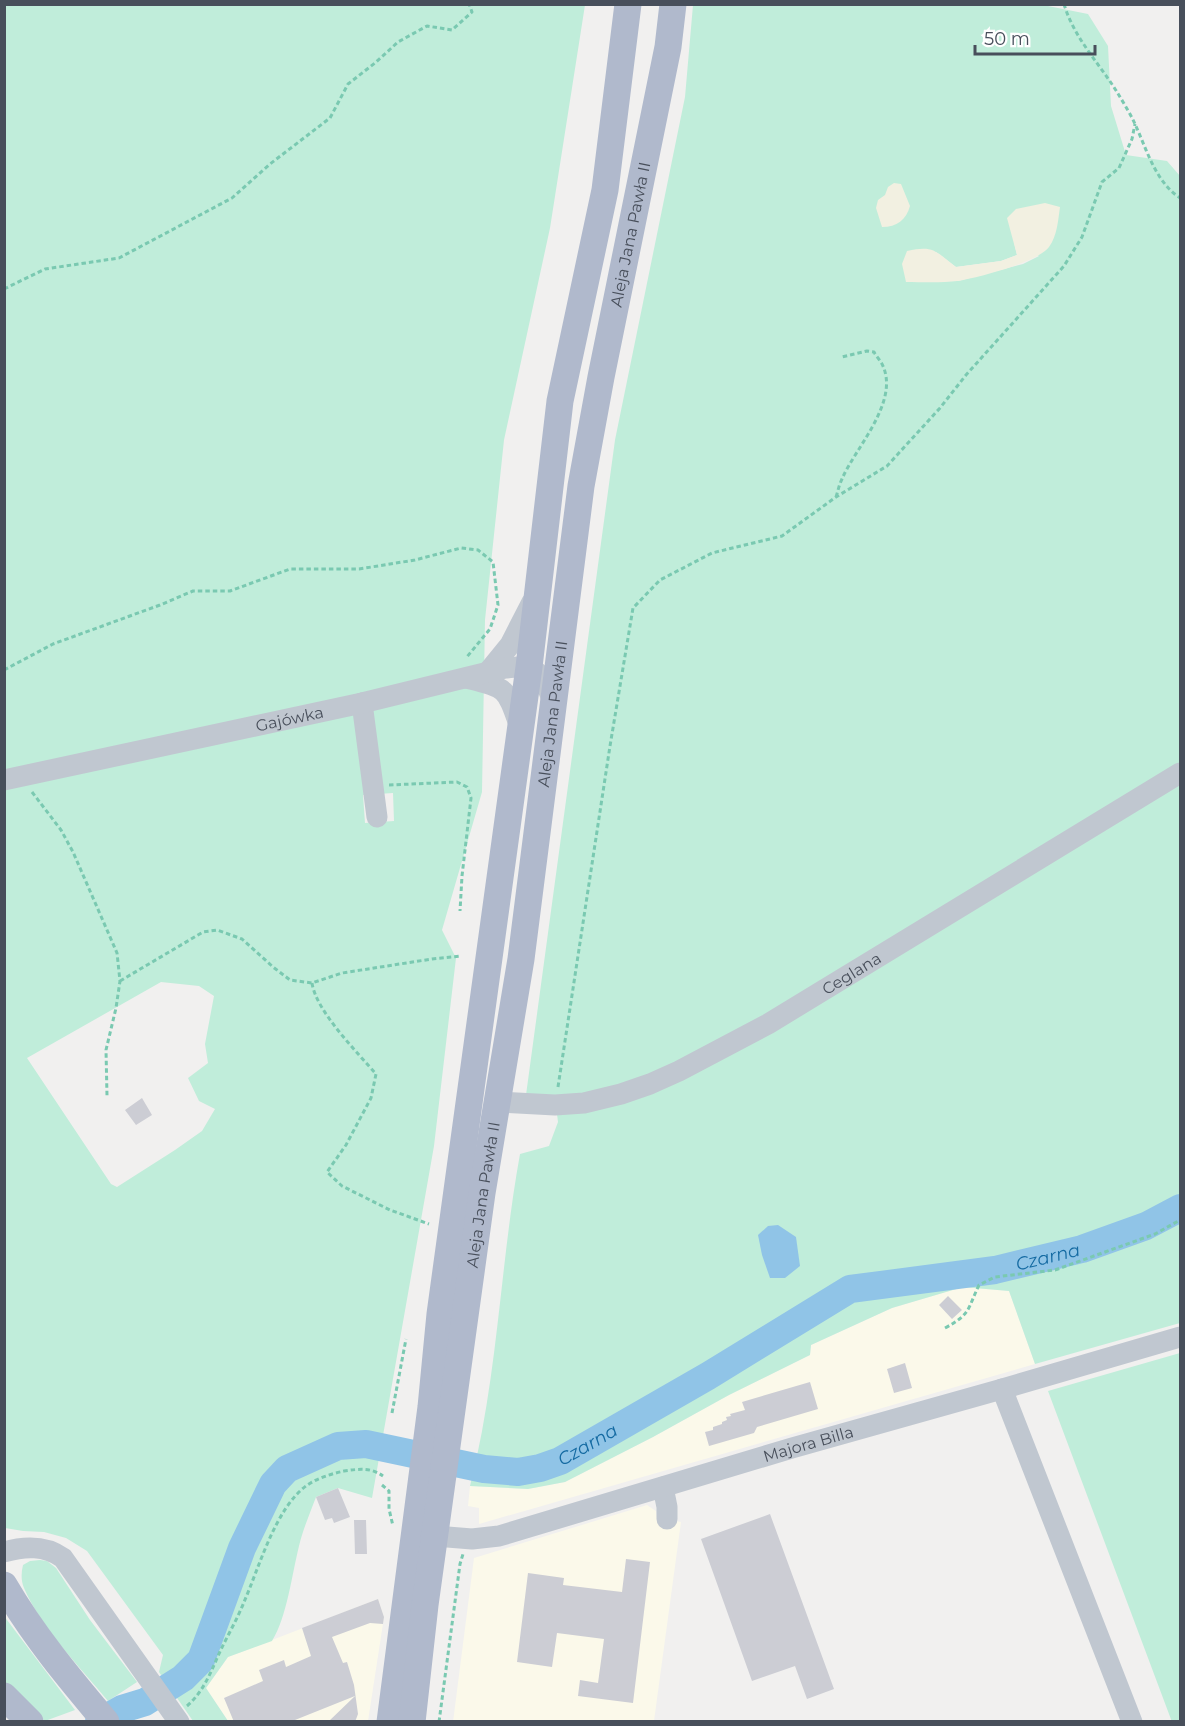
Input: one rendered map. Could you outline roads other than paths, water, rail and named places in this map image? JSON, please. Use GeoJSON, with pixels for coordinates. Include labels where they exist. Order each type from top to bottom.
{"type":"FeatureCollection","features":[{"type":"Feature","properties":{"kind":"main road","name":"Aleja Jana Pawła II"},"geometry":{"type":"LineString","coordinates":[[439,1425],[440,1314],[529,667],[560,401],[604,190],[628,4]]}},
{"type":"Feature","properties":{"kind":"main road","name":"Aleja Jana Pawła II"},"geometry":{"type":"LineString","coordinates":[[439,1425],[482,1193],[508,1103],[521,959],[583,475],[668,47],[673,4]]}},
{"type":"Feature","properties":{"kind":"main road"},"geometry":{"type":"LineString","coordinates":[[390,1722],[432,1480],[439,1425]]}},
{"type":"Feature","properties":{"kind":"main road"},"geometry":{"type":"LineString","coordinates":[[412,1722],[435,1536],[432,1480]]}},
{"type":"Feature","properties":{"kind":"main road"},"geometry":{"type":"LineString","coordinates":[[4,1585],[29,1625],[106,1722]]}},
{"type":"Feature","properties":{"kind":"main road"},"geometry":{"type":"LineString","coordinates":[[4,1696],[30,1722]]}},
{"type":"Feature","properties":{"kind":"street"},"geometry":{"type":"LineString","coordinates":[[488,672],[510,645],[538,590]]}},
{"type":"Feature","properties":{"kind":"street"},"geometry":{"type":"LineString","coordinates":[[529,667],[546,684],[553,707]]}},
{"type":"Feature","properties":{"kind":"street","name":"Gajówka"},"geometry":{"type":"LineString","coordinates":[[12,778],[362,704],[505,668],[529,667]]}},
{"type":"Feature","properties":{"kind":"street"},"geometry":{"type":"LineString","coordinates":[[466,678],[499,687],[507,694],[520,727]]}},
{"type":"Feature","properties":{"kind":"street"},"geometry":{"type":"LineString","coordinates":[[362,704],[377,817]]}},
{"type":"Feature","properties":{"kind":"street","name":"Ceglana"},"geometry":{"type":"LineString","coordinates":[[508,1103],[555,1105],[584,1103],[640,1088],[679,1071],[750,1034],[1180,773]]}},
{"type":"Feature","properties":{"kind":"street","name":"Majora Billa"},"geometry":{"type":"LineString","coordinates":[[435,1536],[472,1539],[492,1537],[1180,1337]]}},
{"type":"Feature","properties":{"kind":"street"},"geometry":{"type":"LineString","coordinates":[[1002,1389],[1132,1722]]}},
{"type":"Feature","properties":{"kind":"street"},"geometry":{"type":"LineString","coordinates":[[663,1487],[667,1519]]}},
{"type":"Feature","properties":{"kind":"street"},"geometry":{"type":"LineString","coordinates":[[4,1552],[19,1548],[41,1548],[63,1558],[176,1717]]}},
{"type":"Feature","properties":{"kind":"water"},"geometry":{"type":"Polygon","coordinates":[[[778,1225],[796,1237],[800,1266],[785,1278],[770,1278],[758,1235],[768,1226],[778,1225]]]}},
{"type":"Feature","properties":{"kind":"waterway","name":"Czarna"},"geometry":{"type":"LineString","coordinates":[[99,1722],[122,1709],[145,1702],[183,1678],[201,1660],[242,1548],[273,1484],[287,1469],[338,1446],[366,1444],[484,1469],[518,1472],[540,1468],[560,1461],[708,1376],[850,1289],[995,1270],[1082,1249],[1146,1226],[1180,1208]]}}]}
